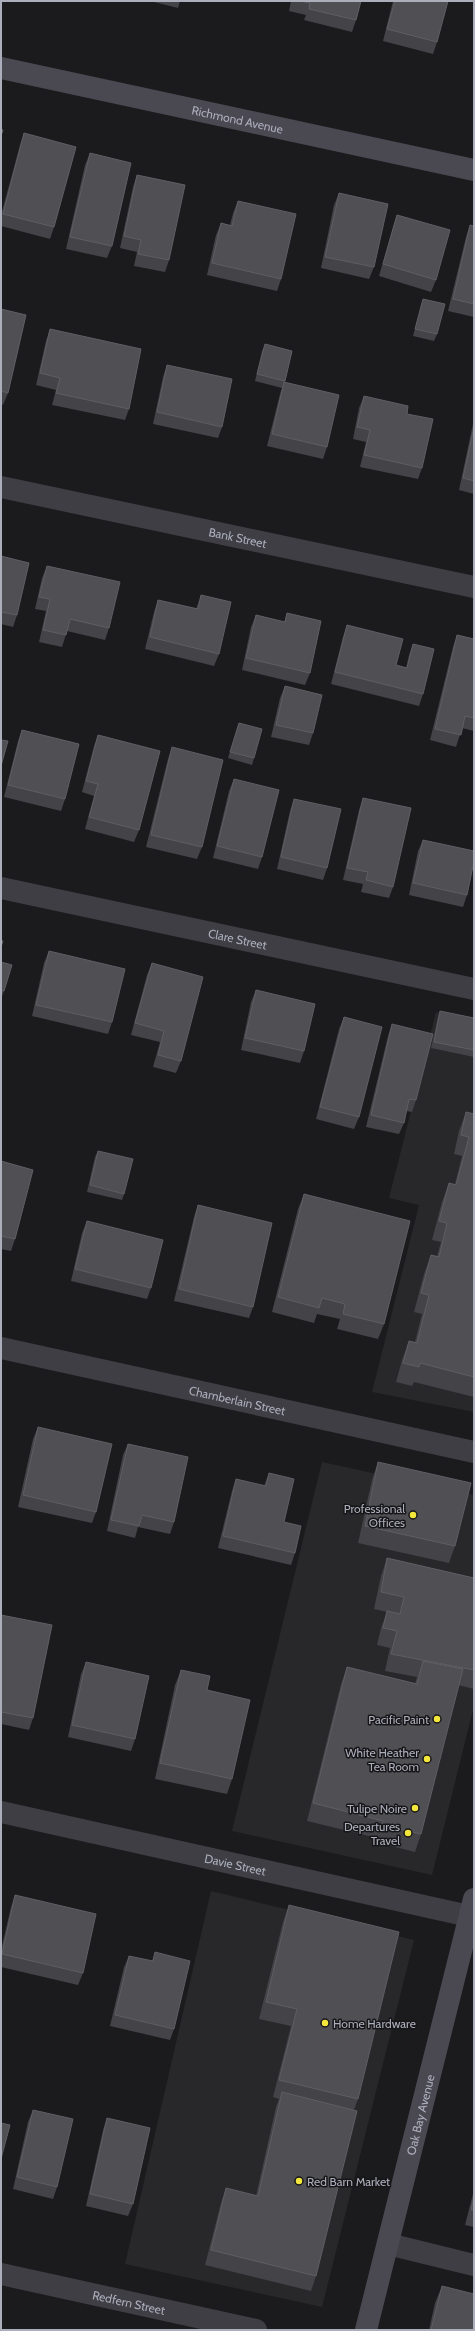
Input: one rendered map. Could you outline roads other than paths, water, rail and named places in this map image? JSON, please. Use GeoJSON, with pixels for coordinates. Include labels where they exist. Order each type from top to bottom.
{"type":"FeatureCollection","features":[{"type":"Feature","properties":{"kind":"main road","name":"Richmond Avenue"},"geometry":{"type":"LineString","coordinates":[[1,68],[474,170]]}},
{"type":"Feature","properties":{"kind":"main road","name":"Oak Bay Avenue"},"geometry":{"type":"LineString","coordinates":[[366,2330],[472,1908]]}},
{"type":"Feature","properties":{"kind":"street","name":"Bank Street"},"geometry":{"type":"LineString","coordinates":[[1,486],[474,587]]}},
{"type":"Feature","properties":{"kind":"street","name":"Clare Street"},"geometry":{"type":"LineString","coordinates":[[1,888],[474,989]]}},
{"type":"Feature","properties":{"kind":"street","name":"Chamberlain Street"},"geometry":{"type":"LineString","coordinates":[[1,1348],[474,1452]]}},
{"type":"Feature","properties":{"kind":"street","name":"Davie Street"},"geometry":{"type":"LineString","coordinates":[[1,1812],[472,1908]]}},
{"type":"Feature","properties":{"kind":"street"},"geometry":{"type":"LineString","coordinates":[[388,2244],[474,2265]]}},
{"type":"Feature","properties":{"kind":"street","name":"Redfern Street"},"geometry":{"type":"LineString","coordinates":[[1,2274],[256,2330]]}},
{"type":"Feature","properties":{"kind":"place","name":"Professional Offices"},"geometry":{"type":"Point","coordinates":[413,1515]}},
{"type":"Feature","properties":{"kind":"place","name":"Pacific Paint"},"geometry":{"type":"Point","coordinates":[437,1719]}},
{"type":"Feature","properties":{"kind":"place","name":"White Heather Tea Room"},"geometry":{"type":"Point","coordinates":[427,1759]}},
{"type":"Feature","properties":{"kind":"place","name":"Tulipe Noire"},"geometry":{"type":"Point","coordinates":[415,1808]}},
{"type":"Feature","properties":{"kind":"place","name":"Departures Travel"},"geometry":{"type":"Point","coordinates":[408,1833]}},
{"type":"Feature","properties":{"kind":"place","name":"Home Hardware"},"geometry":{"type":"Point","coordinates":[325,2023]}},
{"type":"Feature","properties":{"kind":"place","name":"Red Barn Market"},"geometry":{"type":"Point","coordinates":[299,2181]}}]}
